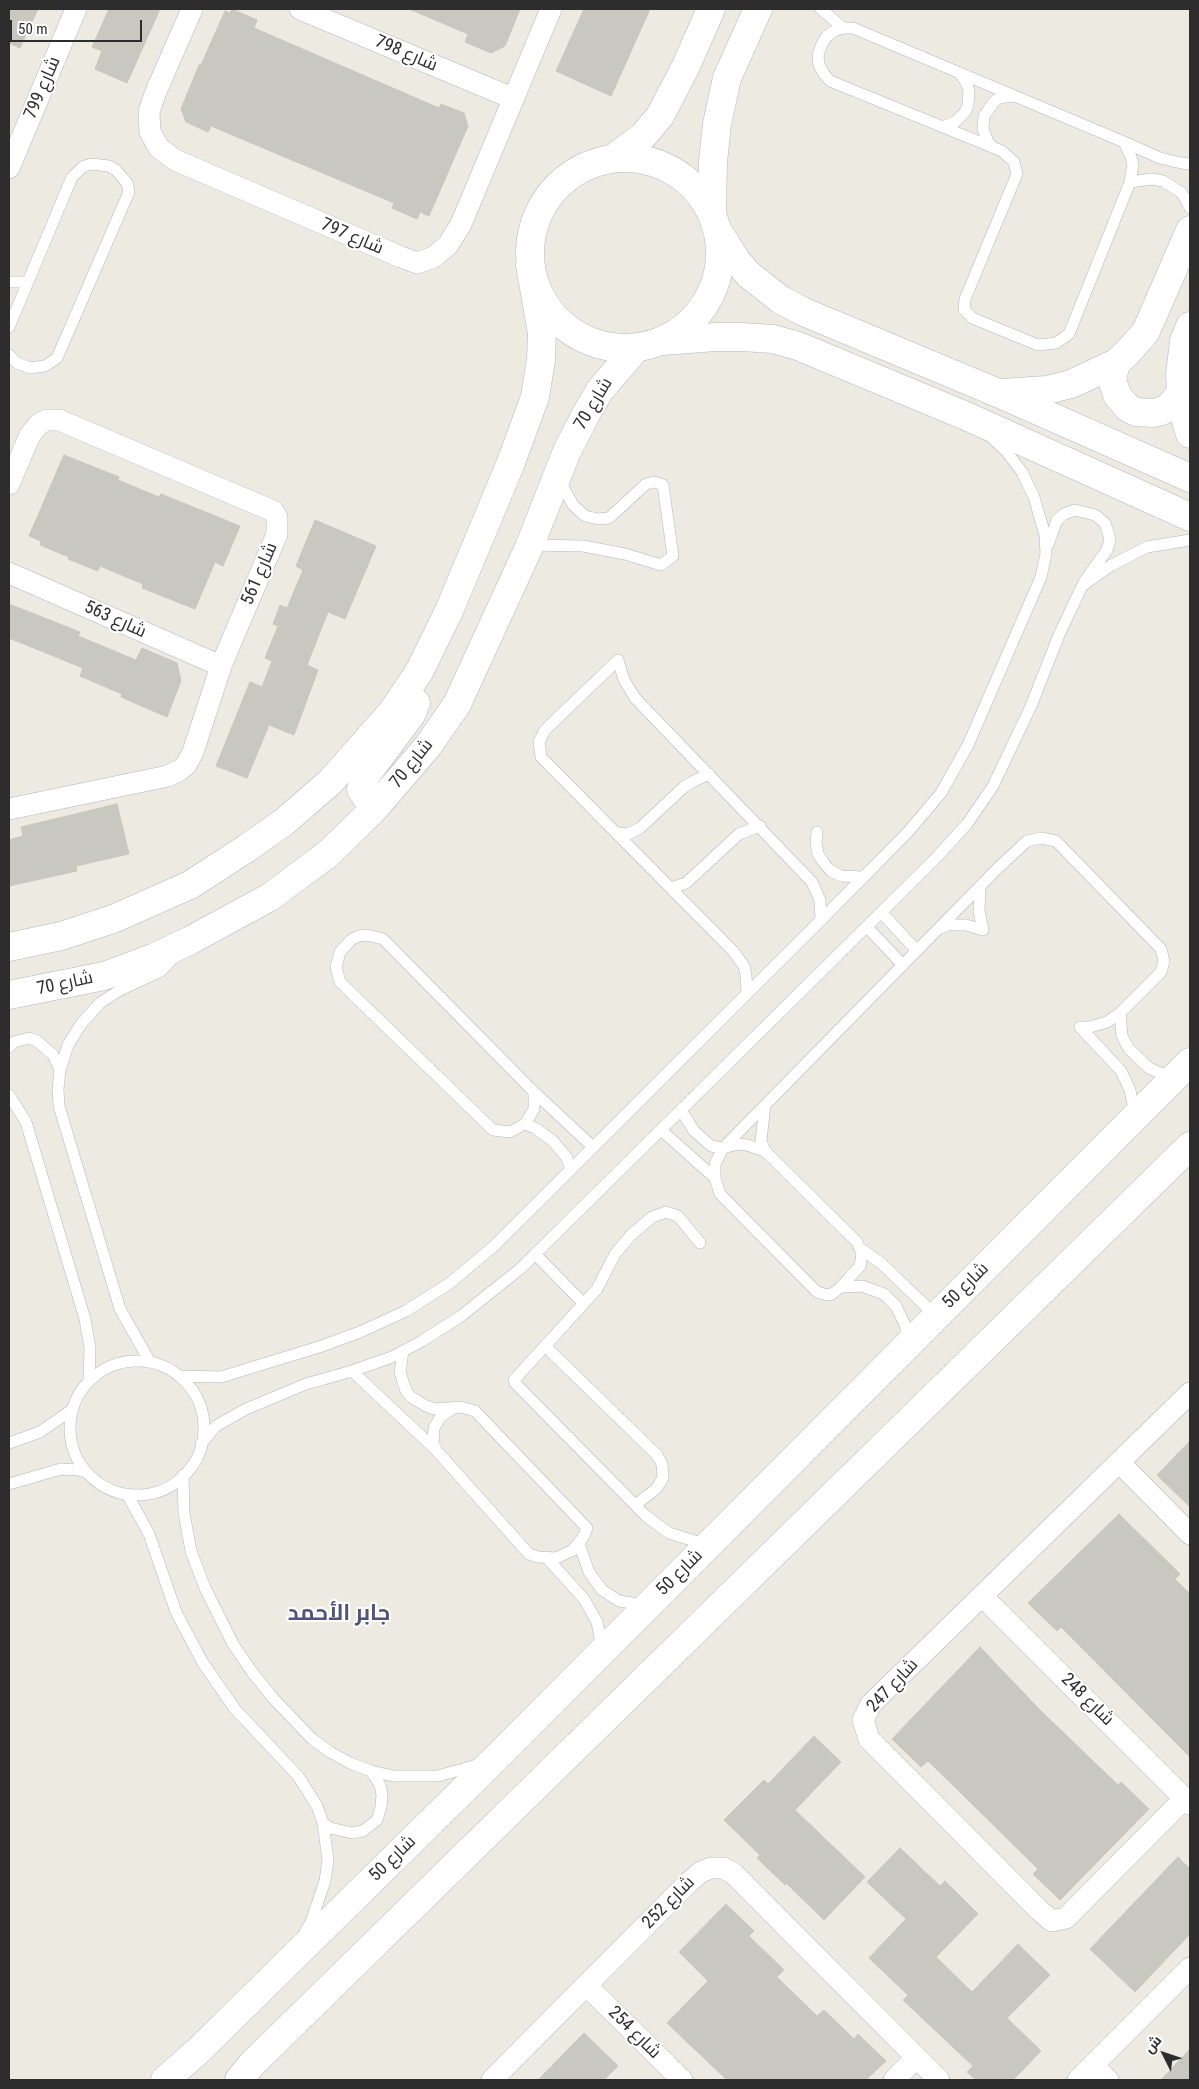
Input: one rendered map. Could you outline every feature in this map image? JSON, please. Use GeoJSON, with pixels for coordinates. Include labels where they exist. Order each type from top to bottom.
{"type":"FeatureCollection","features":[{"type":"Feature","properties":{"kind":"main road"},"geometry":{"type":"LineString","coordinates":[[614,158],[643,136],[660,116],[686,66],[711,9]]}},
{"type":"Feature","properties":{"kind":"main road"},"geometry":{"type":"LineString","coordinates":[[648,344],[682,328],[701,309],[714,284],[720,258],[714,222],[713,162],[717,124],[727,78],[758,9]]}},
{"type":"Feature","properties":{"kind":"main road"},"geometry":{"type":"LineString","coordinates":[[9,947],[61,936],[113,919],[190,885],[248,848],[284,822],[330,782],[392,712],[419,672],[449,611],[510,465],[535,397],[541,360],[542,333],[530,265],[530,243],[533,229],[544,203],[557,186],[574,172],[593,163],[614,158],[638,158],[661,164],[682,176],[699,193],[736,260],[748,274],[781,300],[804,312],[998,393],[1190,478]]}},
{"type":"Feature","properties":{"kind":"main road"},"geometry":{"type":"LineString","coordinates":[[998,393],[1023,393],[1071,384],[1116,363],[1136,344],[1145,332],[1190,230]]}},
{"type":"Feature","properties":{"kind":"main road"},"geometry":{"type":"LineString","coordinates":[[530,265],[535,286],[545,305],[558,322],[595,343],[616,348],[716,337],[773,339],[798,346],[966,416],[1190,517]]}},
{"type":"Feature","properties":{"kind":"main road"},"geometry":{"type":"LineString","coordinates":[[1190,326],[1184,341],[1181,358],[1181,393],[1190,434]]}},
{"type":"Feature","properties":{"kind":"main road","name":"شارع 70"},"geometry":{"type":"LineString","coordinates":[[9,995],[104,976],[155,957],[188,941],[270,897],[329,853],[374,809],[428,746],[457,704],[530,545],[557,476],[582,421],[600,390],[648,344]]}},
{"type":"Feature","properties":{"kind":"main road"},"geometry":{"type":"LineString","coordinates":[[1116,363],[1112,379],[1117,396],[1128,408],[1136,412],[1154,413],[1162,411],[1170,406],[1181,393]]}},
{"type":"Feature","properties":{"kind":"main road"},"geometry":{"type":"LineString","coordinates":[[374,809],[363,794],[362,784],[368,772],[411,716],[418,694],[419,672]]}},
{"type":"Feature","properties":{"kind":"main road","name":"شارع 50"},"geometry":{"type":"LineString","coordinates":[[166,2080],[199,2050],[290,1958],[501,1753],[1182,1070]]}},
{"type":"Feature","properties":{"kind":"main road"},"geometry":{"type":"LineString","coordinates":[[239,2080],[252,2064],[1189,1148]]}},
{"type":"Feature","properties":{"kind":"street","name":"شارع 799"},"geometry":{"type":"LineString","coordinates":[[9,168],[76,9]]}},
{"type":"Feature","properties":{"kind":"street","name":"شارع 797"},"geometry":{"type":"LineString","coordinates":[[192,9],[149,112],[150,132],[158,148],[175,160],[401,257],[417,262],[434,257],[448,245],[461,224],[512,98],[551,9]]}},
{"type":"Feature","properties":{"kind":"street","name":"شارع 798"},"geometry":{"type":"LineString","coordinates":[[300,9],[512,98]]}},
{"type":"Feature","properties":{"kind":"street","name":"شارع 561"},"geometry":{"type":"LineString","coordinates":[[9,484],[30,435],[39,424],[47,420],[60,420],[273,511],[277,517],[277,534],[221,666],[193,752],[180,770],[168,776],[9,810]]}},
{"type":"Feature","properties":{"kind":"street","name":"شارع 563"},"geometry":{"type":"LineString","coordinates":[[9,573],[221,666]]}},
{"type":"Feature","properties":{"kind":"street","name":"شارع 247"},"geometry":{"type":"LineString","coordinates":[[1187,1801],[1066,1918],[1052,1921],[869,1740],[863,1720],[871,1704],[983,1597],[1190,1393]]}},
{"type":"Feature","properties":{"kind":"street"},"geometry":{"type":"LineString","coordinates":[[1120,1463],[1190,1534]]}},
{"type":"Feature","properties":{"kind":"street","name":"شارع 248"},"geometry":{"type":"LineString","coordinates":[[983,1597],[1187,1801]]}},
{"type":"Feature","properties":{"kind":"street","name":"شارع 252"},"geometry":{"type":"LineString","coordinates":[[492,2080],[689,1882],[701,1872],[711,1868],[723,1868],[733,1873],[939,2080]]}},
{"type":"Feature","properties":{"kind":"street"},"geometry":{"type":"LineString","coordinates":[[1078,2080],[1101,2073],[1189,1971]]}},
{"type":"Feature","properties":{"kind":"street","name":"شارع 254"},"geometry":{"type":"LineString","coordinates":[[587,1986],[682,2080]]}},
{"type":"Feature","properties":{"kind":"street"},"geometry":{"type":"LineString","coordinates":[[894,2080],[916,2058]]}},
{"type":"Feature","properties":{"kind":"lane"},"geometry":{"type":"LineString","coordinates":[[821,9],[843,28]]}},
{"type":"Feature","properties":{"kind":"lane"},"geometry":{"type":"LineString","coordinates":[[1124,142],[1132,157],[1133,165],[1130,182],[1069,334],[1056,343],[1038,345],[972,318],[964,309],[965,299],[1017,174],[1014,162],[1009,156],[992,147],[830,81],[819,65],[818,55],[820,46],[826,37],[843,28],[853,28],[959,72],[1124,142],[1170,162],[1190,164]]}},
{"type":"Feature","properties":{"kind":"lane"},"geometry":{"type":"LineString","coordinates":[[942,126],[955,122],[966,112],[969,91],[959,72]]}},
{"type":"Feature","properties":{"kind":"lane"},"geometry":{"type":"LineString","coordinates":[[992,147],[983,129],[984,116],[988,108],[1000,98],[1015,96]]}},
{"type":"Feature","properties":{"kind":"lane"},"geometry":{"type":"LineString","coordinates":[[9,327],[12,307],[28,282],[72,177],[77,171],[92,164],[109,166],[116,170],[127,183],[129,192],[57,358],[45,366],[30,368],[17,363],[9,355]]}},
{"type":"Feature","properties":{"kind":"lane"},"geometry":{"type":"LineString","coordinates":[[1130,182],[1152,179],[1163,181],[1174,186],[1182,193],[1190,208]]}},
{"type":"Feature","properties":{"kind":"lane"},"geometry":{"type":"LineString","coordinates":[[9,282],[28,282]]}},
{"type":"Feature","properties":{"kind":"lane"},"geometry":{"type":"LineString","coordinates":[[966,416],[1006,451],[1022,472],[1034,497],[1042,523],[1046,554]]}},
{"type":"Feature","properties":{"kind":"lane"},"geometry":{"type":"LineString","coordinates":[[530,545],[583,546],[625,554],[660,566],[673,556],[663,485],[654,482],[646,484],[609,518],[598,519],[585,516],[574,505],[557,476]]}},
{"type":"Feature","properties":{"kind":"lane"},"geometry":{"type":"LineString","coordinates":[[179,1376],[221,1377],[319,1347],[360,1332],[406,1311],[450,1283],[494,1246],[908,832],[941,793],[968,746],[1037,586],[1052,531],[1058,520],[1064,514],[1075,510],[1085,511],[1105,523],[1110,540],[1107,550],[1082,586],[1059,635],[1031,706],[993,786],[967,824],[867,927],[520,1269],[461,1316],[403,1351],[352,1371],[306,1384],[246,1409],[216,1426],[201,1444],[191,1466],[183,1476],[171,1485],[157,1491],[142,1495],[127,1494],[102,1486],[86,1472],[73,1449],[70,1429],[72,1409],[79,1394],[89,1381],[102,1371],[117,1364],[134,1361],[150,1362],[166,1368],[179,1376],[195,1395],[200,1407],[203,1426],[201,1444]]}},
{"type":"Feature","properties":{"kind":"lane"},"geometry":{"type":"LineString","coordinates":[[1082,586],[1110,566],[1147,547],[1190,540]]}},
{"type":"Feature","properties":{"kind":"lane"},"geometry":{"type":"LineString","coordinates":[[747,993],[746,975],[739,958],[541,757],[539,742],[545,730],[618,660],[624,680],[635,698],[812,882],[820,900],[821,920]]}},
{"type":"Feature","properties":{"kind":"lane"},"geometry":{"type":"LineString","coordinates":[[616,833],[628,834],[640,828],[684,788],[709,774]]}},
{"type":"Feature","properties":{"kind":"lane"},"geometry":{"type":"LineString","coordinates":[[670,888],[686,883],[738,834],[760,826]]}},
{"type":"Feature","properties":{"kind":"lane"},"geometry":{"type":"LineString","coordinates":[[817,832],[818,854],[831,871],[841,876],[862,877]]}},
{"type":"Feature","properties":{"kind":"lane"},"geometry":{"type":"LineString","coordinates":[[681,1110],[694,1131],[711,1146],[723,1148],[738,1144],[747,1145],[765,1152],[856,1242],[862,1254],[860,1266],[841,1288],[827,1295],[817,1292],[720,1194],[715,1178],[715,1164],[723,1148],[980,887],[1027,841],[1041,838],[1056,841],[1161,949],[1164,961],[1161,972],[1120,1013],[1107,1022],[1090,1027],[1080,1027],[1123,1076],[1130,1090],[1136,1117]]}},
{"type":"Feature","properties":{"kind":"lane"},"geometry":{"type":"LineString","coordinates":[[940,928],[948,925],[966,924],[984,930],[979,911],[980,887]]}},
{"type":"Feature","properties":{"kind":"lane"},"geometry":{"type":"LineString","coordinates":[[881,912],[917,951]]}},
{"type":"Feature","properties":{"kind":"lane"},"geometry":{"type":"LineString","coordinates":[[867,927],[903,965]]}},
{"type":"Feature","properties":{"kind":"lane"},"geometry":{"type":"LineString","coordinates":[[534,1092],[534,1109],[525,1124],[510,1132],[493,1130],[340,982],[336,967],[344,945],[351,940],[367,935],[383,939],[534,1092],[593,1146]]}},
{"type":"Feature","properties":{"kind":"lane"},"geometry":{"type":"LineString","coordinates":[[150,1362],[120,1310],[59,1106],[60,1070],[68,1045],[82,1024],[100,1003],[120,990],[161,971],[188,941]]}},
{"type":"Feature","properties":{"kind":"lane"},"geometry":{"type":"LineString","coordinates":[[1120,1013],[1122,1036],[1138,1060],[1149,1068],[1182,1070]]}},
{"type":"Feature","properties":{"kind":"lane"},"geometry":{"type":"LineString","coordinates":[[9,1047],[14,1042],[29,1038],[37,1041],[53,1055],[60,1070]]}},
{"type":"Feature","properties":{"kind":"lane"},"geometry":{"type":"LineString","coordinates":[[9,1095],[26,1122],[85,1319],[90,1348],[89,1381]]}},
{"type":"Feature","properties":{"kind":"lane"},"geometry":{"type":"LineString","coordinates":[[765,1105],[761,1141],[765,1152]]}},
{"type":"Feature","properties":{"kind":"lane"},"geometry":{"type":"LineString","coordinates":[[525,1124],[536,1128],[553,1141],[561,1149],[571,1168]]}},
{"type":"Feature","properties":{"kind":"lane"},"geometry":{"type":"LineString","coordinates":[[661,1130],[715,1178]]}},
{"type":"Feature","properties":{"kind":"lane"},"geometry":{"type":"LineString","coordinates":[[700,1243],[678,1216],[666,1212],[652,1217],[631,1235],[615,1254],[597,1289],[515,1378],[515,1383],[635,1505],[669,1533],[708,1546]]}},
{"type":"Feature","properties":{"kind":"lane"},"geometry":{"type":"LineString","coordinates":[[860,1248],[882,1264],[936,1316]]}},
{"type":"Feature","properties":{"kind":"lane"},"geometry":{"type":"LineString","coordinates":[[535,1254],[583,1303]]}},
{"type":"Feature","properties":{"kind":"lane"},"geometry":{"type":"LineString","coordinates":[[841,1288],[862,1286],[884,1294],[896,1306],[906,1327],[906,1347]]}},
{"type":"Feature","properties":{"kind":"lane"},"geometry":{"type":"LineString","coordinates":[[545,1346],[657,1455],[662,1464],[663,1478],[656,1489],[635,1505]]}},
{"type":"Feature","properties":{"kind":"lane"},"geometry":{"type":"LineString","coordinates":[[352,1371],[436,1450],[529,1554],[547,1558],[565,1555],[579,1544],[587,1528],[475,1411],[461,1407],[435,1409],[411,1397],[406,1391],[400,1372],[403,1351]]}},
{"type":"Feature","properties":{"kind":"lane"},"geometry":{"type":"LineString","coordinates":[[436,1450],[433,1443],[434,1428],[441,1416],[454,1408]]}},
{"type":"Feature","properties":{"kind":"lane"},"geometry":{"type":"LineString","coordinates":[[9,1443],[40,1432],[72,1409]]}},
{"type":"Feature","properties":{"kind":"lane"},"geometry":{"type":"LineString","coordinates":[[9,1484],[60,1469],[86,1472]]}},
{"type":"Feature","properties":{"kind":"lane"},"geometry":{"type":"LineString","coordinates":[[183,1476],[184,1513],[191,1551],[205,1588],[234,1644],[273,1698],[312,1739],[350,1763],[371,1771],[393,1776],[416,1778],[460,1771],[481,1764],[501,1753]]}},
{"type":"Feature","properties":{"kind":"lane"},"geometry":{"type":"LineString","coordinates":[[127,1494],[150,1534],[176,1612],[203,1663],[235,1709],[298,1776],[317,1806],[323,1823],[328,1860],[325,1881],[311,1922],[290,1958]]}},
{"type":"Feature","properties":{"kind":"lane"},"geometry":{"type":"LineString","coordinates":[[579,1544],[589,1572],[602,1590],[619,1601],[649,1605]]}},
{"type":"Feature","properties":{"kind":"lane"},"geometry":{"type":"LineString","coordinates":[[547,1558],[584,1599],[597,1622],[602,1651]]}},
{"type":"Feature","properties":{"kind":"lane"},"geometry":{"type":"LineString","coordinates":[[323,1823],[330,1828],[352,1833],[364,1831],[377,1820],[381,1808],[382,1794],[380,1785],[371,1771]]}},
{"type":"Feature","properties":{"kind":"building"},"geometry":{"type":"Polygon","coordinates":[[[9,9],[38,9],[20,48],[9,43],[9,9]]]}},
{"type":"Feature","properties":{"kind":"building"},"geometry":{"type":"Polygon","coordinates":[[[109,9],[160,9],[127,83],[95,69],[102,51],[92,47],[109,9]]]}},
{"type":"Feature","properties":{"kind":"building"},"geometry":{"type":"Polygon","coordinates":[[[232,9],[257,20],[254,28],[439,108],[441,104],[464,113],[468,126],[429,216],[420,212],[417,219],[392,208],[394,203],[211,126],[208,132],[186,122],[181,109],[199,65],[201,65],[225,11],[230,13],[232,9]]]}},
{"type":"Feature","properties":{"kind":"building"},"geometry":{"type":"Polygon","coordinates":[[[409,9],[520,9],[505,46],[491,53],[465,42],[468,34],[409,9]]]}},
{"type":"Feature","properties":{"kind":"building"},"geometry":{"type":"Polygon","coordinates":[[[584,9],[650,9],[611,96],[556,71],[584,9]]]}},
{"type":"Feature","properties":{"kind":"building"},"geometry":{"type":"Polygon","coordinates":[[[64,455],[119,477],[118,480],[159,497],[161,494],[240,526],[223,566],[215,562],[195,609],[142,588],[143,584],[100,566],[98,571],[68,559],[69,557],[40,545],[41,541],[29,536],[64,455]]]}},
{"type":"Feature","properties":{"kind":"building"},"geometry":{"type":"Polygon","coordinates":[[[315,520],[376,546],[345,619],[328,612],[307,665],[318,670],[294,735],[269,725],[247,778],[216,766],[250,682],[262,687],[272,661],[265,658],[278,626],[273,624],[280,605],[287,608],[303,570],[296,566],[315,520]]]}},
{"type":"Feature","properties":{"kind":"building"},"geometry":{"type":"Polygon","coordinates":[[[9,604],[80,632],[78,636],[136,660],[142,648],[177,663],[181,681],[167,717],[121,697],[122,694],[80,676],[83,668],[9,638],[9,604]]]}},
{"type":"Feature","properties":{"kind":"building"},"geometry":{"type":"Polygon","coordinates":[[[117,804],[129,854],[76,866],[77,871],[9,886],[9,840],[23,836],[21,827],[117,804]]]}},
{"type":"Feature","properties":{"kind":"building"},"geometry":{"type":"Polygon","coordinates":[[[1190,1441],[1190,1507],[1157,1475],[1190,1441]]]}},
{"type":"Feature","properties":{"kind":"building"},"geometry":{"type":"Polygon","coordinates":[[[1119,1514],[1180,1574],[1175,1579],[1190,1594],[1190,1757],[1061,1627],[1057,1631],[1028,1603],[1119,1514]]]}},
{"type":"Feature","properties":{"kind":"building"},"geometry":{"type":"Polygon","coordinates":[[[980,1647],[1040,1710],[1118,1785],[1121,1782],[1149,1809],[1060,1900],[1033,1874],[1038,1869],[928,1761],[921,1767],[892,1739],[980,1647]]]}},
{"type":"Feature","properties":{"kind":"building"},"geometry":{"type":"Polygon","coordinates":[[[814,1736],[841,1762],[795,1810],[865,1877],[824,1920],[757,1858],[760,1855],[724,1820],[764,1780],[768,1784],[814,1736]]]}},
{"type":"Feature","properties":{"kind":"building"},"geometry":{"type":"Polygon","coordinates":[[[900,1848],[940,1886],[945,1881],[978,1914],[936,1957],[972,1992],[1018,1944],[1050,1975],[1007,2018],[1041,2051],[1013,2080],[976,2080],[967,2072],[973,2066],[903,2000],[908,1995],[869,1958],[906,1919],[867,1882],[900,1848]]]}},
{"type":"Feature","properties":{"kind":"building"},"geometry":{"type":"Polygon","coordinates":[[[1178,1857],[1190,1869],[1190,1934],[1135,1992],[1090,1949],[1178,1857]]]}},
{"type":"Feature","properties":{"kind":"building"},"geometry":{"type":"Polygon","coordinates":[[[726,1904],[754,1931],[749,1936],[784,1970],[777,1977],[817,2016],[824,2010],[854,2039],[858,2034],[886,2061],[866,2080],[727,2080],[667,2023],[708,1981],[679,1952],[726,1904]]]}},
{"type":"Feature","properties":{"kind":"building"},"geometry":{"type":"Polygon","coordinates":[[[584,2033],[618,2066],[604,2080],[538,2080],[584,2033]]]}},
{"type":"Feature","properties":{"kind":"building"},"geometry":{"type":"Polygon","coordinates":[[[1190,2049],[1190,2080],[1161,2080],[1190,2049]]]}},
{"type":"Feature","properties":{"kind":"district","name":"جابر الأحمد"},"geometry":{"type":"Point","coordinates":[339,1614]}}]}
